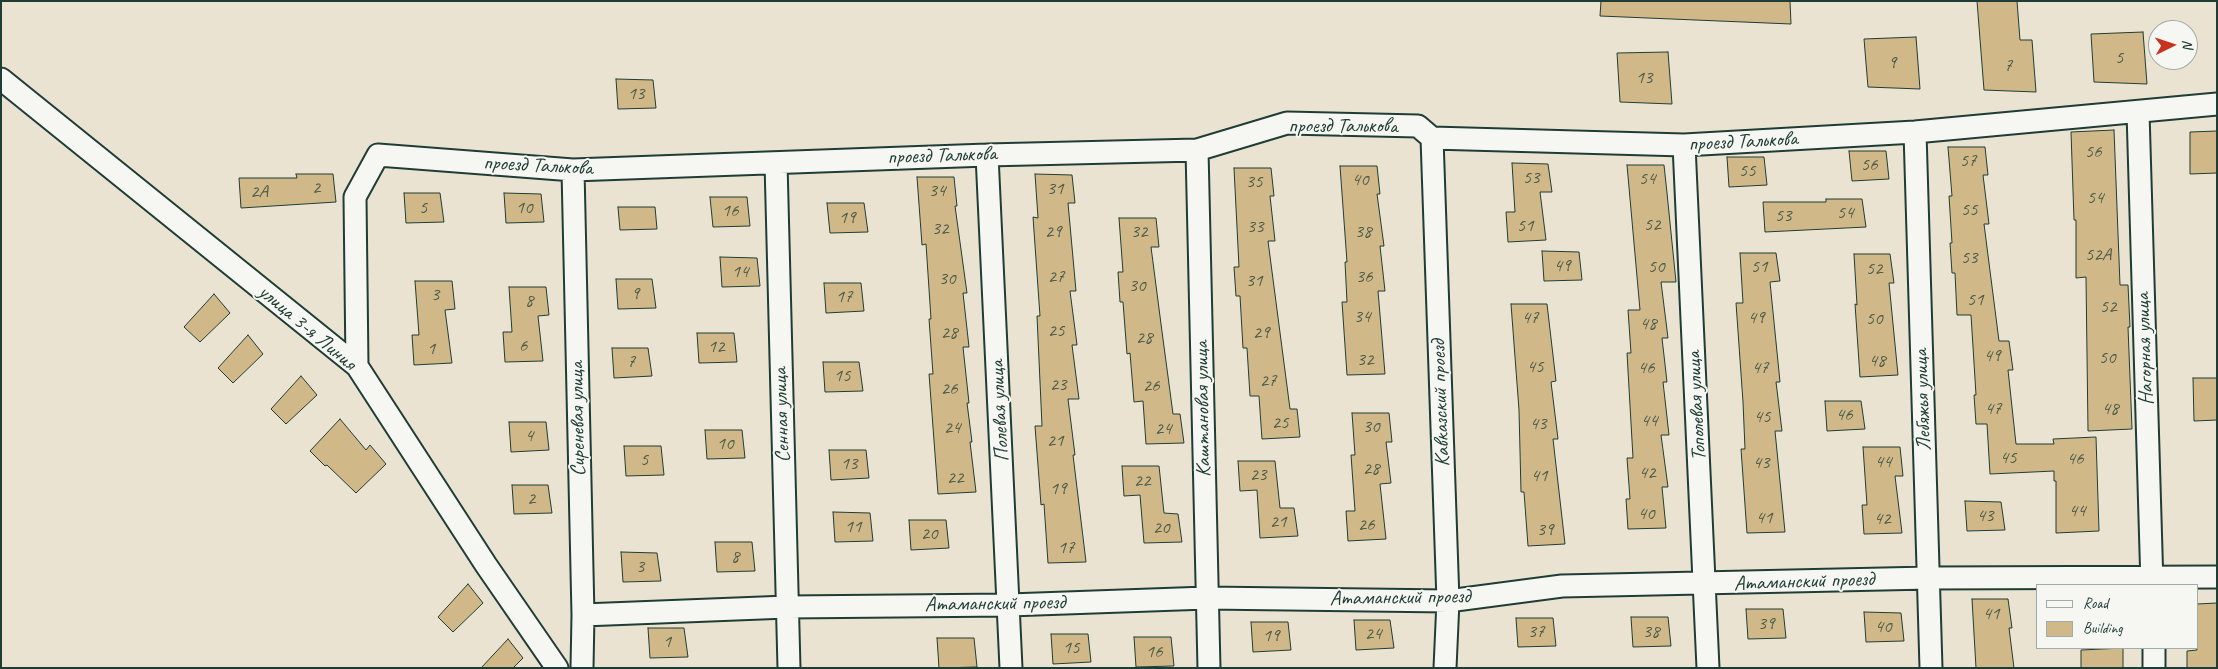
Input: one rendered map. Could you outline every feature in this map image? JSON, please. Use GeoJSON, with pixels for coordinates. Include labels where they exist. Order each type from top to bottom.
{"type":"FeatureCollection","features":[{"type":"Feature","properties":{"kind":"street","name":"улица 3-я Линия"},"geometry":{"type":"LineString","coordinates":[[1,78],[357,366],[486,565],[557,668]]}},
{"type":"Feature","properties":{"kind":"street","name":"проезд Талькова"},"geometry":{"type":"LineString","coordinates":[[357,366],[355,197],[378,155],[573,170],[987,155],[1197,150],[1287,123],[1418,126],[1432,138],[1684,145],[1915,132],[2217,104]]}},
{"type":"Feature","properties":{"kind":"street","name":"Нагорная улица"},"geometry":{"type":"LineString","coordinates":[[2138,112],[2152,581]]}},
{"type":"Feature","properties":{"kind":"street","name":"Лебяжья улица"},"geometry":{"type":"LineString","coordinates":[[1915,132],[1931,668]]}},
{"type":"Feature","properties":{"kind":"street","name":"Кавказский проезд"},"geometry":{"type":"LineString","coordinates":[[1432,138],[1448,601],[1445,668]]}},
{"type":"Feature","properties":{"kind":"street","name":"Тополевая улица"},"geometry":{"type":"LineString","coordinates":[[1684,145],[1706,584],[1708,668]]}},
{"type":"Feature","properties":{"kind":"street","name":"Каштановая улица"},"geometry":{"type":"LineString","coordinates":[[1197,150],[1209,668]]}},
{"type":"Feature","properties":{"kind":"street","name":"Полевая улица"},"geometry":{"type":"LineString","coordinates":[[987,155],[1011,668]]}},
{"type":"Feature","properties":{"kind":"street","name":"Сенная улица"},"geometry":{"type":"LineString","coordinates":[[776,162],[789,668]]}},
{"type":"Feature","properties":{"kind":"street","name":"Сиреневая улица"},"geometry":{"type":"LineString","coordinates":[[573,170],[582,668]]}},
{"type":"Feature","properties":{"kind":"street","name":"Атаманский проезд"},"geometry":{"type":"LineString","coordinates":[[582,615],[787,608],[1009,605],[1207,598],[1448,601],[1562,586],[1929,578],[2152,581],[2217,577]]}},
{"type":"Feature","properties":{"kind":"street"},"geometry":{"type":"LineString","coordinates":[[2154,649],[2154,668]]}},
{"type":"Feature","properties":{"kind":"building"},"geometry":{"type":"Polygon","coordinates":[[[1601,1],[1790,1],[1791,24],[1600,16],[1601,1]]]}},
{"type":"Feature","properties":{"kind":"building"},"geometry":{"type":"Polygon","coordinates":[[[1977,1],[2017,1],[2020,40],[2032,40],[2036,92],[1984,90],[1977,1]]]}},
{"type":"Feature","properties":{"kind":"building"},"geometry":{"type":"Polygon","coordinates":[[[2143,32],[2147,84],[2094,82],[2091,34],[2143,32]]]}},
{"type":"Feature","properties":{"kind":"building"},"geometry":{"type":"Polygon","coordinates":[[[1916,37],[1920,89],[1868,87],[1864,39],[1916,37]]]}},
{"type":"Feature","properties":{"kind":"building"},"geometry":{"type":"Polygon","coordinates":[[[1668,52],[1672,104],[1620,102],[1617,53],[1668,52]]]}},
{"type":"Feature","properties":{"kind":"building"},"geometry":{"type":"Polygon","coordinates":[[[616,79],[653,80],[656,108],[618,109],[616,79]]]}},
{"type":"Feature","properties":{"kind":"building"},"geometry":{"type":"Polygon","coordinates":[[[2114,130],[2120,285],[2128,285],[2132,429],[2088,431],[2086,277],[2076,278],[2076,220],[2074,220],[2071,132],[2114,130]]]}},
{"type":"Feature","properties":{"kind":"building"},"geometry":{"type":"Polygon","coordinates":[[[2217,131],[2217,173],[2190,174],[2190,132],[2217,131]]]}},
{"type":"Feature","properties":{"kind":"building"},"geometry":{"type":"Polygon","coordinates":[[[1948,147],[1985,147],[1988,175],[1983,175],[1989,224],[1984,224],[1999,341],[2009,341],[2013,370],[2008,370],[2016,444],[2054,444],[2053,439],[2096,437],[2099,531],[2056,533],[2056,481],[2054,481],[2054,471],[1990,474],[1987,424],[1976,424],[1971,315],[1957,315],[1955,273],[1952,273],[1950,243],[1952,243],[1949,196],[1952,196],[1948,147]]]}},
{"type":"Feature","properties":{"kind":"building"},"geometry":{"type":"Polygon","coordinates":[[[1849,151],[1886,151],[1889,179],[1852,181],[1849,151]]]}},
{"type":"Feature","properties":{"kind":"building"},"geometry":{"type":"Polygon","coordinates":[[[1727,157],[1764,157],[1767,185],[1729,187],[1727,157]]]}},
{"type":"Feature","properties":{"kind":"building"},"geometry":{"type":"Polygon","coordinates":[[[1512,163],[1548,164],[1552,192],[1540,192],[1546,240],[1508,242],[1506,212],[1515,212],[1512,163]]]}},
{"type":"Feature","properties":{"kind":"building"},"geometry":{"type":"Polygon","coordinates":[[[1627,165],[1664,165],[1676,282],[1661,282],[1668,338],[1662,338],[1667,382],[1663,382],[1669,435],[1661,435],[1668,487],[1662,487],[1666,528],[1628,529],[1626,499],[1630,499],[1627,458],[1633,458],[1627,353],[1631,353],[1628,310],[1640,310],[1627,165]]]}},
{"type":"Feature","properties":{"kind":"building"},"geometry":{"type":"Polygon","coordinates":[[[1340,166],[1377,166],[1380,194],[1377,194],[1384,246],[1380,246],[1385,291],[1378,291],[1385,374],[1347,375],[1342,302],[1347,302],[1345,262],[1347,262],[1340,166]]]}},
{"type":"Feature","properties":{"kind":"building"},"geometry":{"type":"Polygon","coordinates":[[[1234,168],[1271,168],[1274,196],[1270,196],[1275,241],[1268,241],[1290,409],[1297,409],[1300,437],[1262,439],[1259,396],[1250,396],[1247,348],[1243,348],[1240,296],[1236,296],[1234,267],[1239,267],[1234,168]]]}},
{"type":"Feature","properties":{"kind":"building"},"geometry":{"type":"Polygon","coordinates":[[[296,174],[333,174],[336,202],[241,208],[239,178],[297,178],[296,174]]]}},
{"type":"Feature","properties":{"kind":"building"},"geometry":{"type":"Polygon","coordinates":[[[1035,174],[1072,175],[1075,203],[1068,203],[1076,291],[1070,291],[1077,345],[1072,345],[1079,399],[1068,399],[1086,562],[1048,563],[1044,504],[1041,505],[1035,426],[1042,426],[1037,316],[1040,316],[1033,217],[1038,218],[1035,174]]]}},
{"type":"Feature","properties":{"kind":"building"},"geometry":{"type":"Polygon","coordinates":[[[917,177],[954,177],[957,206],[955,206],[967,293],[963,293],[969,347],[963,347],[972,442],[970,442],[976,492],[938,494],[929,374],[933,374],[929,319],[931,319],[926,244],[922,245],[917,177]]]}},
{"type":"Feature","properties":{"kind":"building"},"geometry":{"type":"Polygon","coordinates":[[[404,193],[440,193],[444,222],[406,223],[404,193]]]}},
{"type":"Feature","properties":{"kind":"building"},"geometry":{"type":"Polygon","coordinates":[[[504,193],[541,194],[544,222],[506,223],[504,193]]]}},
{"type":"Feature","properties":{"kind":"building"},"geometry":{"type":"Polygon","coordinates":[[[710,197],[747,197],[750,226],[713,227],[710,197]]]}},
{"type":"Feature","properties":{"kind":"building"},"geometry":{"type":"Polygon","coordinates":[[[1826,199],[1862,199],[1866,227],[1765,232],[1763,202],[1826,202],[1826,199]]]}},
{"type":"Feature","properties":{"kind":"building"},"geometry":{"type":"Polygon","coordinates":[[[827,203],[864,203],[868,232],[830,233],[827,203]]]}},
{"type":"Feature","properties":{"kind":"building"},"geometry":{"type":"Polygon","coordinates":[[[618,207],[655,207],[657,229],[620,230],[618,207]]]}},
{"type":"Feature","properties":{"kind":"building"},"geometry":{"type":"Polygon","coordinates":[[[1119,218],[1156,218],[1159,247],[1151,247],[1173,414],[1180,414],[1184,443],[1146,444],[1143,401],[1134,402],[1130,353],[1127,354],[1123,302],[1120,302],[1118,272],[1123,272],[1119,218]]]}},
{"type":"Feature","properties":{"kind":"building"},"geometry":{"type":"Polygon","coordinates":[[[1542,251],[1579,252],[1582,280],[1544,281],[1542,251]]]}},
{"type":"Feature","properties":{"kind":"building"},"geometry":{"type":"Polygon","coordinates":[[[1740,253],[1776,253],[1780,281],[1770,282],[1780,382],[1776,382],[1782,431],[1775,431],[1785,532],[1747,533],[1741,449],[1745,449],[1743,402],[1736,303],[1743,303],[1740,253]]]}},
{"type":"Feature","properties":{"kind":"building"},"geometry":{"type":"Polygon","coordinates":[[[1854,254],[1890,254],[1894,283],[1889,283],[1898,375],[1860,377],[1854,254]]]}},
{"type":"Feature","properties":{"kind":"building"},"geometry":{"type":"Polygon","coordinates":[[[720,257],[757,258],[760,286],[722,287],[720,257]]]}},
{"type":"Feature","properties":{"kind":"building"},"geometry":{"type":"Polygon","coordinates":[[[616,279],[652,279],[656,308],[618,309],[616,279]]]}},
{"type":"Feature","properties":{"kind":"building"},"geometry":{"type":"Polygon","coordinates":[[[415,281],[452,281],[455,309],[445,310],[452,363],[414,365],[412,335],[419,335],[415,281]]]}},
{"type":"Feature","properties":{"kind":"building"},"geometry":{"type":"Polygon","coordinates":[[[824,283],[861,283],[864,311],[826,313],[824,283]]]}},
{"type":"Feature","properties":{"kind":"building"},"geometry":{"type":"Polygon","coordinates":[[[509,287],[546,287],[549,315],[538,316],[543,361],[505,362],[503,332],[512,332],[509,287]]]}},
{"type":"Feature","properties":{"kind":"building"},"geometry":{"type":"Polygon","coordinates":[[[214,294],[230,313],[200,342],[184,327],[214,294]]]}},
{"type":"Feature","properties":{"kind":"building"},"geometry":{"type":"Polygon","coordinates":[[[1511,304],[1547,304],[1556,381],[1551,382],[1558,439],[1553,439],[1565,544],[1528,546],[1524,492],[1521,492],[1519,410],[1511,304]]]}},
{"type":"Feature","properties":{"kind":"building"},"geometry":{"type":"Polygon","coordinates":[[[697,333],[734,333],[737,362],[699,363],[697,333]]]}},
{"type":"Feature","properties":{"kind":"building"},"geometry":{"type":"Polygon","coordinates":[[[248,335],[263,354],[233,383],[218,368],[248,335]]]}},
{"type":"Feature","properties":{"kind":"building"},"geometry":{"type":"Polygon","coordinates":[[[612,348],[648,348],[652,376],[614,378],[612,348]]]}},
{"type":"Feature","properties":{"kind":"building"},"geometry":{"type":"Polygon","coordinates":[[[823,362],[859,362],[863,391],[825,392],[823,362]]]}},
{"type":"Feature","properties":{"kind":"building"},"geometry":{"type":"Polygon","coordinates":[[[301,376],[317,395],[286,424],[271,409],[301,376]]]}},
{"type":"Feature","properties":{"kind":"building"},"geometry":{"type":"Polygon","coordinates":[[[2193,378],[2217,378],[2217,420],[2194,421],[2193,378]]]}},
{"type":"Feature","properties":{"kind":"building"},"geometry":{"type":"Polygon","coordinates":[[[1825,401],[1861,401],[1865,429],[1827,431],[1825,401]]]}},
{"type":"Feature","properties":{"kind":"building"},"geometry":{"type":"Polygon","coordinates":[[[1352,413],[1389,413],[1392,442],[1386,442],[1391,483],[1380,484],[1386,539],[1348,541],[1346,511],[1355,511],[1351,455],[1355,455],[1352,413]]]}},
{"type":"Feature","properties":{"kind":"building"},"geometry":{"type":"Polygon","coordinates":[[[340,419],[366,450],[370,445],[386,464],[356,493],[310,451],[340,419]]]}},
{"type":"Feature","properties":{"kind":"building"},"geometry":{"type":"Polygon","coordinates":[[[509,422],[546,422],[549,450],[511,452],[509,422]]]}},
{"type":"Feature","properties":{"kind":"building"},"geometry":{"type":"Polygon","coordinates":[[[705,430],[742,430],[745,458],[707,459],[705,430]]]}},
{"type":"Feature","properties":{"kind":"building"},"geometry":{"type":"Polygon","coordinates":[[[624,446],[661,446],[664,475],[626,476],[624,446]]]}},
{"type":"Feature","properties":{"kind":"building"},"geometry":{"type":"Polygon","coordinates":[[[1863,447],[1900,447],[1903,476],[1895,476],[1902,533],[1864,534],[1862,505],[1867,505],[1863,447]]]}},
{"type":"Feature","properties":{"kind":"building"},"geometry":{"type":"Polygon","coordinates":[[[829,450],[866,450],[869,478],[831,480],[829,450]]]}},
{"type":"Feature","properties":{"kind":"building"},"geometry":{"type":"Polygon","coordinates":[[[1238,461],[1275,461],[1280,508],[1294,508],[1298,536],[1260,538],[1257,490],[1240,491],[1238,461]]]}},
{"type":"Feature","properties":{"kind":"building"},"geometry":{"type":"Polygon","coordinates":[[[1122,466],[1159,466],[1164,513],[1178,514],[1182,542],[1144,543],[1140,495],[1124,496],[1122,466]]]}},
{"type":"Feature","properties":{"kind":"building"},"geometry":{"type":"Polygon","coordinates":[[[512,485],[548,485],[552,513],[514,514],[512,485]]]}},
{"type":"Feature","properties":{"kind":"building"},"geometry":{"type":"Polygon","coordinates":[[[1965,501],[2001,502],[2005,530],[1967,531],[1965,501]]]}},
{"type":"Feature","properties":{"kind":"building"},"geometry":{"type":"Polygon","coordinates":[[[833,512],[870,513],[873,541],[835,542],[833,512]]]}},
{"type":"Feature","properties":{"kind":"building"},"geometry":{"type":"Polygon","coordinates":[[[909,520],[946,520],[949,548],[911,550],[909,520]]]}},
{"type":"Feature","properties":{"kind":"building"},"geometry":{"type":"Polygon","coordinates":[[[715,542],[752,542],[755,571],[717,572],[715,542]]]}},
{"type":"Feature","properties":{"kind":"building"},"geometry":{"type":"Polygon","coordinates":[[[621,552],[657,553],[661,581],[623,582],[621,552]]]}},
{"type":"Feature","properties":{"kind":"building"},"geometry":{"type":"Polygon","coordinates":[[[468,584],[483,603],[453,632],[438,617],[468,584]]]}},
{"type":"Feature","properties":{"kind":"building"},"geometry":{"type":"Polygon","coordinates":[[[1972,599],[2008,599],[2012,628],[2009,628],[2014,668],[1976,668],[1972,599]]]}},
{"type":"Feature","properties":{"kind":"building"},"geometry":{"type":"Polygon","coordinates":[[[2217,603],[2217,668],[2187,668],[2187,651],[2198,649],[2198,604],[2217,603]]]}},
{"type":"Feature","properties":{"kind":"building"},"geometry":{"type":"Polygon","coordinates":[[[1746,609],[1783,609],[1786,638],[1748,639],[1746,609]]]}},
{"type":"Feature","properties":{"kind":"building"},"geometry":{"type":"Polygon","coordinates":[[[1864,612],[1901,613],[1904,641],[1866,642],[1864,612]]]}},
{"type":"Feature","properties":{"kind":"building"},"geometry":{"type":"Polygon","coordinates":[[[1631,617],[1668,617],[1671,646],[1633,647],[1631,617]]]}},
{"type":"Feature","properties":{"kind":"building"},"geometry":{"type":"Polygon","coordinates":[[[1516,618],[1553,618],[1556,646],[1518,647],[1516,618]]]}},
{"type":"Feature","properties":{"kind":"building"},"geometry":{"type":"Polygon","coordinates":[[[1354,620],[1390,620],[1394,648],[1356,650],[1354,620]]]}},
{"type":"Feature","properties":{"kind":"building"},"geometry":{"type":"Polygon","coordinates":[[[1251,622],[1288,622],[1291,650],[1253,652],[1251,622]]]}},
{"type":"Feature","properties":{"kind":"building"},"geometry":{"type":"Polygon","coordinates":[[[648,628],[684,628],[688,657],[650,658],[648,628]]]}},
{"type":"Feature","properties":{"kind":"building"},"geometry":{"type":"Polygon","coordinates":[[[1051,634],[1088,634],[1091,662],[1053,664],[1051,634]]]}},
{"type":"Feature","properties":{"kind":"building"},"geometry":{"type":"Polygon","coordinates":[[[1134,637],[1171,637],[1174,666],[1136,667],[1134,637]]]}},
{"type":"Feature","properties":{"kind":"building"},"geometry":{"type":"Polygon","coordinates":[[[937,638],[974,638],[977,667],[939,668],[937,638]]]}},
{"type":"Feature","properties":{"kind":"building"},"geometry":{"type":"Polygon","coordinates":[[[508,639],[523,658],[513,668],[481,668],[508,639]]]}},
{"type":"Feature","properties":{"kind":"building"},"geometry":{"type":"Polygon","coordinates":[[[2123,649],[2123,668],[2081,668],[2081,650],[2123,649]]]}}]}
